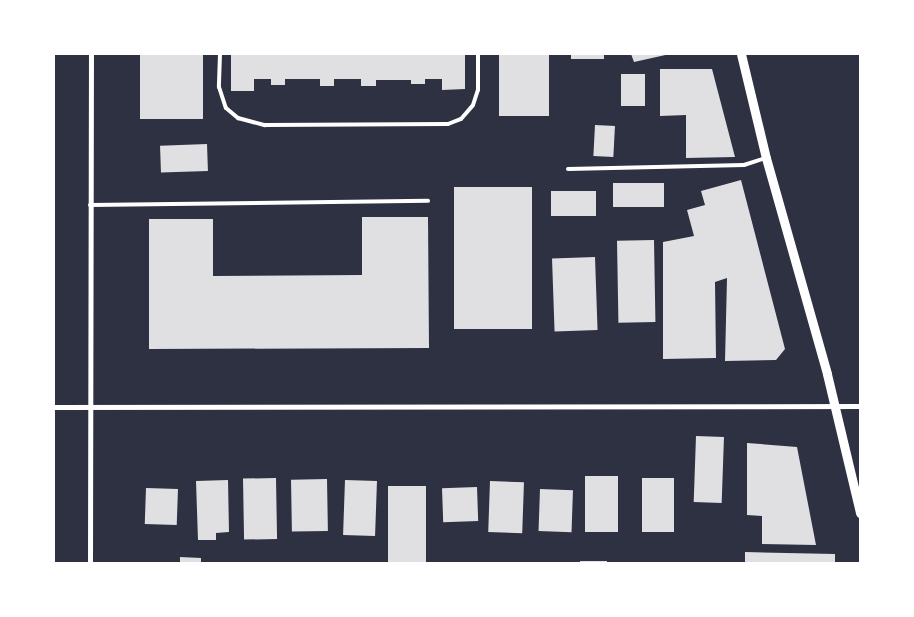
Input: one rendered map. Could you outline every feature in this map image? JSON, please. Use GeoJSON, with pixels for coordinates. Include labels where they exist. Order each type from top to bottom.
{"type":"FeatureCollection","features":[{"type":"Feature","properties":{"kind":"street"},"geometry":{"type":"LineString","coordinates":[[90,54],[90,563]]}},
{"type":"Feature","properties":{"kind":"street"},"geometry":{"type":"LineString","coordinates":[[741,54],[766,158],[835,407],[860,513]]}},
{"type":"Feature","properties":{"kind":"street"},"geometry":{"type":"LineString","coordinates":[[54,407],[860,406]]}},
{"type":"Feature","properties":{"kind":"lane"},"geometry":{"type":"LineString","coordinates":[[220,54],[220,86],[226,108],[238,118],[265,125],[448,124],[461,119],[473,105],[478,90],[478,54]]}},
{"type":"Feature","properties":{"kind":"lane"},"geometry":{"type":"LineString","coordinates":[[568,169],[744,165],[766,158]]}},
{"type":"Feature","properties":{"kind":"lane"},"geometry":{"type":"LineString","coordinates":[[90,205],[428,201]]}},
{"type":"Feature","properties":{"kind":"building"},"geometry":{"type":"Polygon","coordinates":[[[140,54],[203,54],[203,119],[140,119],[140,54]]]}},
{"type":"Feature","properties":{"kind":"building"},"geometry":{"type":"Polygon","coordinates":[[[231,54],[465,54],[465,89],[442,90],[442,79],[425,79],[425,84],[411,84],[411,80],[376,80],[376,86],[361,86],[361,79],[334,79],[334,86],[320,86],[320,79],[285,79],[285,85],[271,85],[271,79],[254,79],[254,91],[231,91],[231,54]]]}},
{"type":"Feature","properties":{"kind":"building"},"geometry":{"type":"Polygon","coordinates":[[[499,54],[549,54],[549,116],[499,116],[499,54]]]}},
{"type":"Feature","properties":{"kind":"building"},"geometry":{"type":"Polygon","coordinates":[[[571,54],[604,54],[604,59],[571,59],[571,54]]]}},
{"type":"Feature","properties":{"kind":"building"},"geometry":{"type":"Polygon","coordinates":[[[631,54],[670,54],[634,62],[631,54]]]}},
{"type":"Feature","properties":{"kind":"building"},"geometry":{"type":"Polygon","coordinates":[[[660,69],[712,69],[735,157],[686,158],[686,115],[660,116],[660,69]]]}},
{"type":"Feature","properties":{"kind":"building"},"geometry":{"type":"Polygon","coordinates":[[[621,74],[645,74],[645,106],[621,106],[621,74]]]}},
{"type":"Feature","properties":{"kind":"building"},"geometry":{"type":"Polygon","coordinates":[[[595,125],[615,126],[613,157],[593,156],[595,125]]]}},
{"type":"Feature","properties":{"kind":"building"},"geometry":{"type":"Polygon","coordinates":[[[207,144],[208,171],[161,173],[160,146],[207,144]]]}},
{"type":"Feature","properties":{"kind":"building"},"geometry":{"type":"Polygon","coordinates":[[[741,180],[785,349],[776,360],[725,361],[727,278],[715,282],[716,358],[663,359],[663,242],[694,236],[687,210],[705,205],[701,191],[741,180]]]}},
{"type":"Feature","properties":{"kind":"building"},"geometry":{"type":"Polygon","coordinates":[[[613,183],[664,183],[664,207],[613,207],[613,183]]]}},
{"type":"Feature","properties":{"kind":"building"},"geometry":{"type":"Polygon","coordinates":[[[454,187],[532,187],[532,329],[454,329],[454,187]]]}},
{"type":"Feature","properties":{"kind":"building"},"geometry":{"type":"Polygon","coordinates":[[[551,191],[596,191],[596,216],[551,216],[551,191]]]}},
{"type":"Feature","properties":{"kind":"building"},"geometry":{"type":"Polygon","coordinates":[[[362,217],[428,217],[429,348],[149,349],[149,219],[213,219],[213,276],[362,275],[362,217]]]}},
{"type":"Feature","properties":{"kind":"building"},"geometry":{"type":"Polygon","coordinates":[[[654,240],[655,322],[618,323],[617,241],[654,240]]]}},
{"type":"Feature","properties":{"kind":"building"},"geometry":{"type":"Polygon","coordinates":[[[595,257],[598,330],[555,331],[552,259],[595,257]]]}},
{"type":"Feature","properties":{"kind":"building"},"geometry":{"type":"Polygon","coordinates":[[[696,436],[724,437],[722,503],[694,502],[696,436]]]}},
{"type":"Feature","properties":{"kind":"building"},"geometry":{"type":"Polygon","coordinates":[[[747,443],[797,447],[816,545],[762,544],[762,516],[747,515],[747,443]]]}},
{"type":"Feature","properties":{"kind":"building"},"geometry":{"type":"Polygon","coordinates":[[[585,476],[618,476],[618,532],[585,532],[585,476]]]}},
{"type":"Feature","properties":{"kind":"building"},"geometry":{"type":"Polygon","coordinates":[[[276,478],[277,539],[244,540],[243,479],[276,478]]]}},
{"type":"Feature","properties":{"kind":"building"},"geometry":{"type":"Polygon","coordinates":[[[642,478],[674,478],[674,532],[642,532],[642,478]]]}},
{"type":"Feature","properties":{"kind":"building"},"geometry":{"type":"Polygon","coordinates":[[[327,479],[328,531],[292,532],[291,480],[327,479]]]}},
{"type":"Feature","properties":{"kind":"building"},"geometry":{"type":"Polygon","coordinates":[[[228,480],[229,532],[216,533],[216,540],[198,540],[196,481],[228,480]]]}},
{"type":"Feature","properties":{"kind":"building"},"geometry":{"type":"Polygon","coordinates":[[[345,480],[377,481],[375,536],[343,535],[345,480]]]}},
{"type":"Feature","properties":{"kind":"building"},"geometry":{"type":"Polygon","coordinates":[[[490,481],[524,482],[522,533],[488,532],[490,481]]]}},
{"type":"Feature","properties":{"kind":"building"},"geometry":{"type":"Polygon","coordinates":[[[388,486],[426,486],[426,563],[388,563],[388,486]]]}},
{"type":"Feature","properties":{"kind":"building"},"geometry":{"type":"Polygon","coordinates":[[[477,487],[478,521],[443,522],[442,488],[477,487]]]}},
{"type":"Feature","properties":{"kind":"building"},"geometry":{"type":"Polygon","coordinates":[[[146,488],[178,489],[177,525],[145,524],[146,488]]]}},
{"type":"Feature","properties":{"kind":"building"},"geometry":{"type":"Polygon","coordinates":[[[540,489],[573,490],[572,532],[539,531],[540,489]]]}},
{"type":"Feature","properties":{"kind":"building"},"geometry":{"type":"Polygon","coordinates":[[[745,552],[835,554],[835,563],[745,563],[745,552]]]}},
{"type":"Feature","properties":{"kind":"building"},"geometry":{"type":"Polygon","coordinates":[[[180,557],[201,558],[201,563],[180,563],[180,557]]]}},
{"type":"Feature","properties":{"kind":"building"},"geometry":{"type":"Polygon","coordinates":[[[580,561],[607,561],[607,563],[580,563],[580,561]]]}}]}
